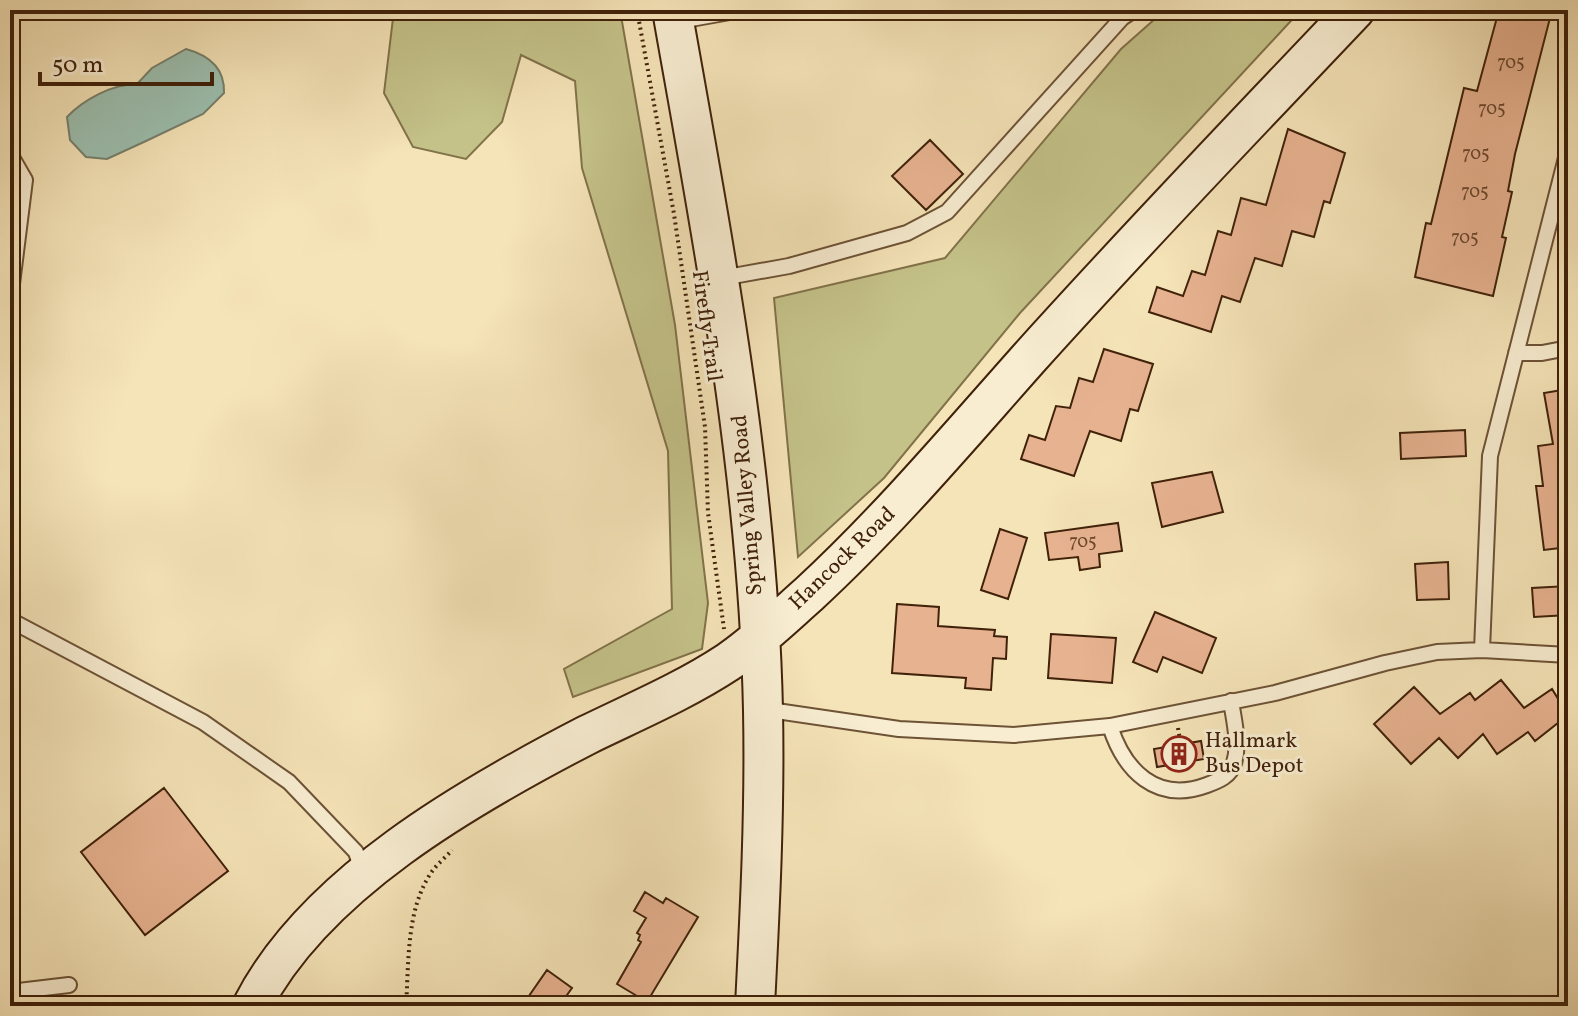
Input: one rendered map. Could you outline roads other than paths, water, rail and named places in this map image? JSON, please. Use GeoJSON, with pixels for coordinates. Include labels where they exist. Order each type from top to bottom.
{"type":"FeatureCollection","features":[{"type":"Feature","properties":{"kind":"street","name":"Hancock Road"},"geometry":{"type":"LineString","coordinates":[[252,1006],[300,934],[388,855],[487,790],[728,662],[742,635],[837,568],[901,502],[1063,320],[1355,10]]}},
{"type":"Feature","properties":{"kind":"street","name":"Spring Valley Road"},"geometry":{"type":"LineString","coordinates":[[673,16],[719,279],[741,427],[742,635],[763,719],[762,865],[755,1006]]}},
{"type":"Feature","properties":{"kind":"street"},"geometry":{"type":"LineString","coordinates":[[685,686],[727,689],[744,700],[763,719]]}},
{"type":"Feature","properties":{"kind":"lane"},"geometry":{"type":"LineString","coordinates":[[673,16],[741,10]]}},
{"type":"Feature","properties":{"kind":"lane"},"geometry":{"type":"LineString","coordinates":[[719,279],[789,266],[907,233],[947,212],[1122,18],[1134,10]]}},
{"type":"Feature","properties":{"kind":"lane"},"geometry":{"type":"LineString","coordinates":[[1482,650],[1490,456],[1568,150]]}},
{"type":"Feature","properties":{"kind":"lane"},"geometry":{"type":"LineString","coordinates":[[10,154],[25,180],[10,300]]}},
{"type":"Feature","properties":{"kind":"lane"},"geometry":{"type":"LineString","coordinates":[[1516,353],[1542,353],[1568,348]]}},
{"type":"Feature","properties":{"kind":"lane"},"geometry":{"type":"LineString","coordinates":[[10,620],[203,722],[289,782],[356,852],[364,876]]}},
{"type":"Feature","properties":{"kind":"lane"},"geometry":{"type":"LineString","coordinates":[[763,719],[1000,734],[1110,726],[1437,652],[1482,650],[1568,655]]}},
{"type":"Feature","properties":{"kind":"lane"},"geometry":{"type":"LineString","coordinates":[[1110,726],[1121,755],[1142,778],[1160,789],[1179,791],[1200,788],[1222,780],[1234,766],[1237,743],[1231,701]]}},
{"type":"Feature","properties":{"kind":"lane"},"geometry":{"type":"LineString","coordinates":[[10,992],[69,985]]}},
{"type":"Feature","properties":{"kind":"place","name":"Hallmark Bus Depot"},"geometry":{"type":"Point","coordinates":[1179,754]}}]}
